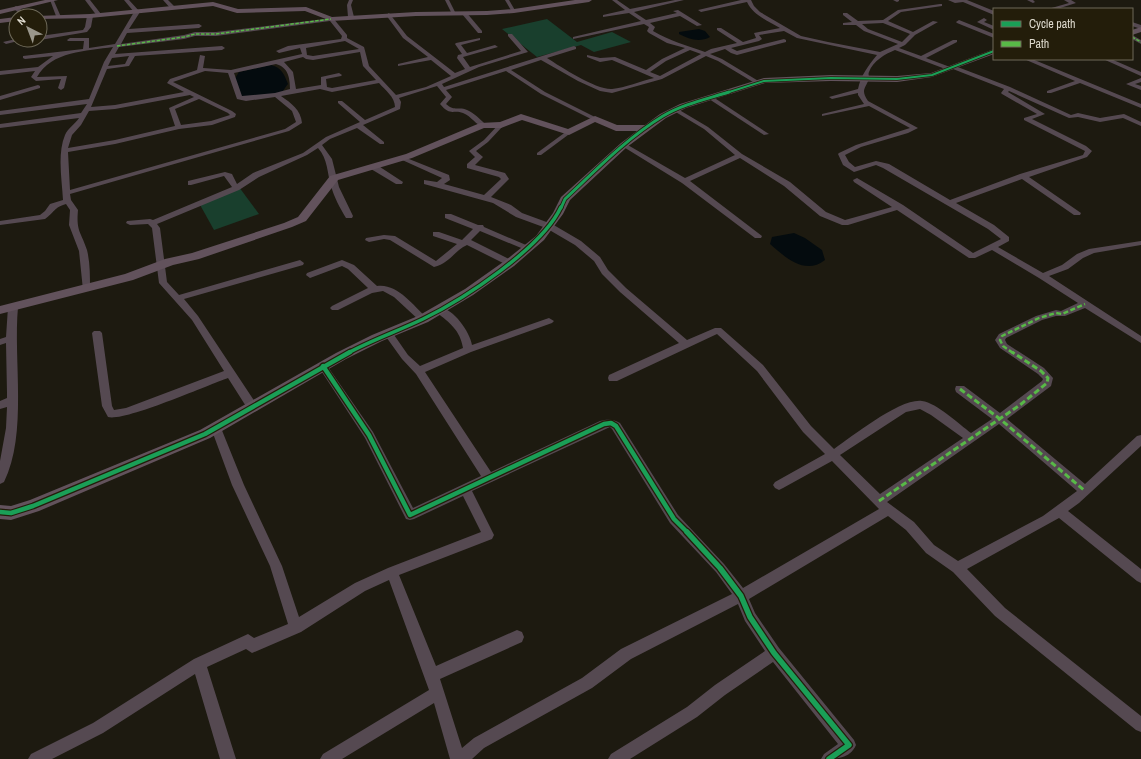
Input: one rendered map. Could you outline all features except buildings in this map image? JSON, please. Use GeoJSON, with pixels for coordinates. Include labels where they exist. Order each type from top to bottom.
{"type":"FeatureCollection","features":[{"type":"Feature","properties":{"kind":"street"},"geometry":{"type":"LineString","coordinates":[[16,0],[18,8],[54,0],[59,16]]}},
{"type":"Feature","properties":{"kind":"street"},"geometry":{"type":"LineString","coordinates":[[87,0],[100,16]]}},
{"type":"Feature","properties":{"kind":"street"},"geometry":{"type":"LineString","coordinates":[[126,0],[137,12]]}},
{"type":"Feature","properties":{"kind":"street"},"geometry":{"type":"LineString","coordinates":[[165,0],[173,8]]}},
{"type":"Feature","properties":{"kind":"street"},"geometry":{"type":"LineString","coordinates":[[350,0],[349,5],[351,17]]}},
{"type":"Feature","properties":{"kind":"street"},"geometry":{"type":"LineString","coordinates":[[447,0],[454,13]]}},
{"type":"Feature","properties":{"kind":"street"},"geometry":{"type":"LineString","coordinates":[[507,0],[514,11]]}},
{"type":"Feature","properties":{"kind":"street"},"geometry":{"type":"LineString","coordinates":[[25,57],[60,54],[184,37],[194,34],[216,34],[331,19],[390,15],[514,11],[589,0]]}},
{"type":"Feature","properties":{"kind":"street"},"geometry":{"type":"LineString","coordinates":[[614,0],[652,26],[651,32],[672,44],[690,48],[728,64],[758,83]]}},
{"type":"Feature","properties":{"kind":"street"},"geometry":{"type":"LineString","coordinates":[[658,0],[699,24]]}},
{"type":"Feature","properties":{"kind":"street"},"geometry":{"type":"LineString","coordinates":[[605,16],[682,0]]}},
{"type":"Feature","properties":{"kind":"street"},"geometry":{"type":"LineString","coordinates":[[701,10],[748,0],[758,13],[784,29],[806,39],[881,54]]}},
{"type":"Feature","properties":{"kind":"street"},"geometry":{"type":"LineString","coordinates":[[884,21],[900,11],[940,5],[930,0]]}},
{"type":"Feature","properties":{"kind":"street"},"geometry":{"type":"LineString","coordinates":[[950,0],[955,2],[963,0],[993,13]]}},
{"type":"Feature","properties":{"kind":"street"},"geometry":{"type":"LineString","coordinates":[[1055,8],[1074,3],[1066,0]]}},
{"type":"Feature","properties":{"kind":"street"},"geometry":{"type":"LineString","coordinates":[[48,17],[100,16],[213,4],[237,11],[306,9],[331,19],[345,36],[345,39]]}},
{"type":"Feature","properties":{"kind":"street"},"geometry":{"type":"LineString","coordinates":[[86,288],[83,252],[72,223],[75,212],[74,207],[67,201],[64,152],[69,134],[79,124],[86,112],[111,56],[137,12]]}},
{"type":"Feature","properties":{"kind":"street"},"geometry":{"type":"LineString","coordinates":[[464,13],[480,32]]}},
{"type":"Feature","properties":{"kind":"street"},"geometry":{"type":"LineString","coordinates":[[575,38],[681,14]]}},
{"type":"Feature","properties":{"kind":"street"},"geometry":{"type":"LineString","coordinates":[[845,14],[866,30],[903,44]]}},
{"type":"Feature","properties":{"kind":"street"},"geometry":{"type":"LineString","coordinates":[[390,15],[406,37],[455,76]]}},
{"type":"Feature","properties":{"kind":"street"},"geometry":{"type":"LineString","coordinates":[[48,39],[85,31],[88,27],[90,16]]}},
{"type":"Feature","properties":{"kind":"street"},"geometry":{"type":"LineString","coordinates":[[984,20],[980,22],[993,28]]}},
{"type":"Feature","properties":{"kind":"street"},"geometry":{"type":"LineString","coordinates":[[845,24],[884,21],[912,34]]}},
{"type":"Feature","properties":{"kind":"street"},"geometry":{"type":"LineString","coordinates":[[857,180],[972,256],[992,248],[1006,239],[991,227],[886,166],[876,163],[854,170],[846,163],[841,154],[855,146],[901,134],[915,128],[866,102],[860,95],[866,78],[866,72],[881,54],[903,44],[912,34],[935,22]]}},
{"type":"Feature","properties":{"kind":"street"},"geometry":{"type":"LineString","coordinates":[[959,22],[993,36]]}},
{"type":"Feature","properties":{"kind":"street"},"geometry":{"type":"LineString","coordinates":[[131,24],[138,24]]}},
{"type":"Feature","properties":{"kind":"street"},"geometry":{"type":"LineString","coordinates":[[126,31],[199,26]]}},
{"type":"Feature","properties":{"kind":"street"},"geometry":{"type":"LineString","coordinates":[[719,29],[741,43]]}},
{"type":"Feature","properties":{"kind":"street"},"geometry":{"type":"LineString","coordinates":[[774,44],[759,38],[756,34],[784,29]]}},
{"type":"Feature","properties":{"kind":"street"},"geometry":{"type":"LineString","coordinates":[[510,35],[525,52],[535,60]]}},
{"type":"Feature","properties":{"kind":"street"},"geometry":{"type":"LineString","coordinates":[[542,58],[580,80],[607,91],[617,90],[660,78],[706,54],[726,47],[757,40],[759,38]]}},
{"type":"Feature","properties":{"kind":"street"},"geometry":{"type":"LineString","coordinates":[[48,40],[87,39],[86,50]]}},
{"type":"Feature","properties":{"kind":"street"},"geometry":{"type":"LineString","coordinates":[[130,223],[150,221],[153,223],[236,188],[256,175],[294,160],[328,138],[396,109],[398,105],[395,97],[366,66],[362,50],[359,46],[345,39],[288,48],[280,51]]}},
{"type":"Feature","properties":{"kind":"street"},"geometry":{"type":"LineString","coordinates":[[465,54],[458,44],[478,39]]}},
{"type":"Feature","properties":{"kind":"street"},"geometry":{"type":"LineString","coordinates":[[726,47],[737,53],[784,41]]}},
{"type":"Feature","properties":{"kind":"street"},"geometry":{"type":"LineString","coordinates":[[922,58],[955,41]]}},
{"type":"Feature","properties":{"kind":"street"},"geometry":{"type":"LineString","coordinates":[[304,55],[305,53],[303,48],[307,46]]}},
{"type":"Feature","properties":{"kind":"street"},"geometry":{"type":"LineString","coordinates":[[469,70],[460,56],[494,47]]}},
{"type":"Feature","properties":{"kind":"street"},"geometry":{"type":"LineString","coordinates":[[111,56],[222,48]]}},
{"type":"Feature","properties":{"kind":"street"},"geometry":{"type":"LineString","coordinates":[[395,97],[441,86],[467,82],[506,68],[574,48]]}},
{"type":"Feature","properties":{"kind":"street"},"geometry":{"type":"LineString","coordinates":[[646,72],[670,57],[690,48]]}},
{"type":"Feature","properties":{"kind":"street"},"geometry":{"type":"LineString","coordinates":[[895,48],[976,75],[1071,117],[1078,115],[1100,120],[1124,116],[1141,111]]}},
{"type":"Feature","properties":{"kind":"street"},"geometry":{"type":"LineString","coordinates":[[170,82],[172,80],[210,69],[231,72],[304,55],[308,58],[313,58],[362,50]]}},
{"type":"Feature","properties":{"kind":"street"},"geometry":{"type":"LineString","coordinates":[[0,512],[11,513],[33,506],[216,428],[253,408],[323,366],[370,342],[424,319],[469,292],[529,248],[540,238],[558,214],[565,199],[624,145],[663,116],[676,110],[758,83],[781,80],[866,78],[897,79],[927,76],[952,68],[993,51]]}},
{"type":"Feature","properties":{"kind":"street"},"geometry":{"type":"LineString","coordinates":[[441,86],[455,76],[469,70],[525,52]]}},
{"type":"Feature","properties":{"kind":"street"},"geometry":{"type":"LineString","coordinates":[[60,54],[40,68],[34,78],[65,78],[61,88]]}},
{"type":"Feature","properties":{"kind":"street"},"geometry":{"type":"LineString","coordinates":[[105,68],[127,65],[133,54]]}},
{"type":"Feature","properties":{"kind":"street"},"geometry":{"type":"LineString","coordinates":[[200,71],[202,56]]}},
{"type":"Feature","properties":{"kind":"street"},"geometry":{"type":"LineString","coordinates":[[589,56],[600,60],[613,58],[660,78]]}},
{"type":"Feature","properties":{"kind":"street"},"geometry":{"type":"LineString","coordinates":[[259,58],[278,62],[286,66],[291,75],[293,87],[290,92]]}},
{"type":"Feature","properties":{"kind":"street"},"geometry":{"type":"LineString","coordinates":[[400,66],[433,58]]}},
{"type":"Feature","properties":{"kind":"street"},"geometry":{"type":"LineString","coordinates":[[1029,60],[1141,106]]}},
{"type":"Feature","properties":{"kind":"street"},"geometry":{"type":"LineString","coordinates":[[1108,60],[1141,74]]}},
{"type":"Feature","properties":{"kind":"street"},"geometry":{"type":"LineString","coordinates":[[0,73],[40,68]]}},
{"type":"Feature","properties":{"kind":"street"},"geometry":{"type":"LineString","coordinates":[[506,68],[543,93],[595,119],[616,128],[645,128]]}},
{"type":"Feature","properties":{"kind":"street"},"geometry":{"type":"LineString","coordinates":[[231,72],[232,82],[239,98],[246,99],[324,88],[332,90],[380,81]]}},
{"type":"Feature","properties":{"kind":"street"},"geometry":{"type":"LineString","coordinates":[[64,152],[128,140],[179,127],[212,124],[234,115],[170,82],[168,80],[169,74]]}},
{"type":"Feature","properties":{"kind":"street"},"geometry":{"type":"LineString","coordinates":[[324,88],[323,78],[339,75]]}},
{"type":"Feature","properties":{"kind":"street"},"geometry":{"type":"LineString","coordinates":[[1141,80],[1129,84],[1141,88]]}},
{"type":"Feature","properties":{"kind":"street"},"geometry":{"type":"LineString","coordinates":[[1049,92],[1080,81]]}},
{"type":"Feature","properties":{"kind":"street"},"geometry":{"type":"LineString","coordinates":[[441,86],[449,97],[443,104],[444,106],[454,112],[465,112],[483,125]]}},
{"type":"Feature","properties":{"kind":"street"},"geometry":{"type":"LineString","coordinates":[[0,98],[38,88]]}},
{"type":"Feature","properties":{"kind":"street"},"geometry":{"type":"LineString","coordinates":[[950,203],[1023,176],[1085,156],[1089,151],[1084,147],[1026,119],[1042,114],[1004,93],[1008,88]]}},
{"type":"Feature","properties":{"kind":"street"},"geometry":{"type":"LineString","coordinates":[[832,97],[861,90]]}},
{"type":"Feature","properties":{"kind":"street"},"geometry":{"type":"LineString","coordinates":[[0,126],[191,93]]}},
{"type":"Feature","properties":{"kind":"street"},"geometry":{"type":"LineString","coordinates":[[66,193],[167,166],[294,127],[299,123],[299,120],[294,109],[276,95]]}},
{"type":"Feature","properties":{"kind":"street"},"geometry":{"type":"LineString","coordinates":[[179,127],[172,108],[199,97]]}},
{"type":"Feature","properties":{"kind":"street"},"geometry":{"type":"LineString","coordinates":[[711,98],[766,134]]}},
{"type":"Feature","properties":{"kind":"street"},"geometry":{"type":"LineString","coordinates":[[0,113],[92,101]]}},
{"type":"Feature","properties":{"kind":"street"},"geometry":{"type":"LineString","coordinates":[[340,102],[382,143]]}},
{"type":"Feature","properties":{"kind":"street"},"geometry":{"type":"LineString","coordinates":[[824,115],[870,104]]}},
{"type":"Feature","properties":{"kind":"street"},"geometry":{"type":"LineString","coordinates":[[676,110],[706,128],[740,155],[787,184],[823,214],[845,223],[900,207]]}},
{"type":"Feature","properties":{"kind":"street"},"geometry":{"type":"LineString","coordinates":[[1124,116],[1141,124]]}},
{"type":"Feature","properties":{"kind":"street"},"geometry":{"type":"LineString","coordinates":[[0,310],[129,277],[302,219],[334,178],[402,158],[462,132],[483,125],[501,125],[521,117],[569,132]]}},
{"type":"Feature","properties":{"kind":"street"},"geometry":{"type":"LineString","coordinates":[[539,154],[569,132],[595,119]]}},
{"type":"Feature","properties":{"kind":"street"},"geometry":{"type":"LineString","coordinates":[[486,198],[505,179],[502,175],[470,166],[479,157],[472,152],[486,141],[501,125]]}},
{"type":"Feature","properties":{"kind":"street"},"geometry":{"type":"LineString","coordinates":[[318,145],[327,156],[335,186],[349,216]]}},
{"type":"Feature","properties":{"kind":"street"},"geometry":{"type":"LineString","coordinates":[[624,145],[685,181],[758,236]]}},
{"type":"Feature","properties":{"kind":"street"},"geometry":{"type":"LineString","coordinates":[[685,181],[740,155]]}},
{"type":"Feature","properties":{"kind":"street"},"geometry":{"type":"LineString","coordinates":[[402,158],[446,177],[446,180],[438,185]]}},
{"type":"Feature","properties":{"kind":"street"},"geometry":{"type":"LineString","coordinates":[[374,167],[399,182]]}},
{"type":"Feature","properties":{"kind":"street"},"geometry":{"type":"LineString","coordinates":[[191,183],[225,174],[229,176],[236,188]]}},
{"type":"Feature","properties":{"kind":"street"},"geometry":{"type":"LineString","coordinates":[[1023,176],[1077,213]]}},
{"type":"Feature","properties":{"kind":"street"},"geometry":{"type":"LineString","coordinates":[[426,182],[503,204],[520,215],[549,226],[587,249],[597,259],[605,272],[623,290],[686,344]]}},
{"type":"Feature","properties":{"kind":"street"},"geometry":{"type":"LineString","coordinates":[[0,223],[42,217],[48,213],[53,206],[67,201]]}},
{"type":"Feature","properties":{"kind":"street"},"geometry":{"type":"LineString","coordinates":[[448,216],[480,227],[529,248]]}},
{"type":"Feature","properties":{"kind":"street"},"geometry":{"type":"LineString","coordinates":[[153,223],[156,228],[163,283],[167,290],[178,298],[195,318],[253,408]]}},
{"type":"Feature","properties":{"kind":"street"},"geometry":{"type":"LineString","coordinates":[[369,240],[384,237],[392,238],[434,264],[444,260],[480,227]]}},
{"type":"Feature","properties":{"kind":"street"},"geometry":{"type":"LineString","coordinates":[[436,234],[463,243],[468,242],[510,263]]}},
{"type":"Feature","properties":{"kind":"street"},"geometry":{"type":"LineString","coordinates":[[1042,276],[1065,267],[1080,256],[1092,251],[1141,243]]}},
{"type":"Feature","properties":{"kind":"street"},"geometry":{"type":"LineString","coordinates":[[992,248],[1042,276],[1141,340]]}},
{"type":"Feature","properties":{"kind":"street"},"geometry":{"type":"LineString","coordinates":[[178,298],[300,263]]}},
{"type":"Feature","properties":{"kind":"street"},"geometry":{"type":"LineString","coordinates":[[310,275],[342,263],[351,267],[375,289]]}},
{"type":"Feature","properties":{"kind":"street"},"geometry":{"type":"LineString","coordinates":[[335,308],[375,289],[384,288],[390,290],[424,319]]}},
{"type":"Feature","properties":{"kind":"street"},"geometry":{"type":"LineString","coordinates":[[392,572],[432,675],[460,759],[479,743],[587,682],[626,654],[741,596],[883,505],[1047,384],[1048,378],[1041,371],[1003,346],[1000,340],[1002,336],[1039,318],[1062,314],[1085,304]]}},
{"type":"Feature","properties":{"kind":"street"},"geometry":{"type":"LineString","coordinates":[[0,479],[7,458],[9,443],[11,401],[10,339],[13,306]]}},
{"type":"Feature","properties":{"kind":"street"},"geometry":{"type":"LineString","coordinates":[[439,310],[453,320],[462,329],[465,335],[468,350]]}},
{"type":"Feature","properties":{"kind":"street"},"geometry":{"type":"LineString","coordinates":[[419,371],[468,350],[549,321]]}},
{"type":"Feature","properties":{"kind":"street"},"geometry":{"type":"LineString","coordinates":[[613,378],[718,330],[760,368],[807,429],[834,454],[883,505],[910,526],[930,549],[957,568],[1000,612],[1141,725]]}},
{"type":"Feature","properties":{"kind":"street"},"geometry":{"type":"LineString","coordinates":[[97,333],[107,406],[108,411],[112,414],[127,412],[230,373]]}},
{"type":"Feature","properties":{"kind":"street"},"geometry":{"type":"LineString","coordinates":[[389,334],[405,357],[419,371],[489,479]]}},
{"type":"Feature","properties":{"kind":"street"},"geometry":{"type":"LineString","coordinates":[[0,342],[10,339]]}},
{"type":"Feature","properties":{"kind":"street"},"geometry":{"type":"LineString","coordinates":[[323,366],[369,435],[410,515],[604,424],[611,423],[616,426],[674,519],[720,568],[741,596],[750,617],[774,653],[849,745],[829,759]]}},
{"type":"Feature","properties":{"kind":"street"},"geometry":{"type":"LineString","coordinates":[[960,389],[1000,419],[1085,491]]}},
{"type":"Feature","properties":{"kind":"street"},"geometry":{"type":"LineString","coordinates":[[0,405],[11,401]]}},
{"type":"Feature","properties":{"kind":"street"},"geometry":{"type":"LineString","coordinates":[[779,485],[834,454],[903,408],[921,405],[935,412],[971,439]]}},
{"type":"Feature","properties":{"kind":"street"},"geometry":{"type":"LineString","coordinates":[[216,428],[238,485],[276,566],[296,627]]}},
{"type":"Feature","properties":{"kind":"street"},"geometry":{"type":"LineString","coordinates":[[957,568],[1047,520],[1085,491],[1141,439]]}},
{"type":"Feature","properties":{"kind":"street"},"geometry":{"type":"LineString","coordinates":[[36,759],[98,728],[199,664],[248,641],[252,646],[296,627],[360,587],[392,572],[488,535],[466,490]]}},
{"type":"Feature","properties":{"kind":"street"},"geometry":{"type":"LineString","coordinates":[[1059,511],[1141,577]]}},
{"type":"Feature","properties":{"kind":"street"},"geometry":{"type":"LineString","coordinates":[[432,675],[517,636]]}},
{"type":"Feature","properties":{"kind":"street"},"geometry":{"type":"LineString","coordinates":[[616,759],[692,712],[720,690],[774,653]]}},
{"type":"Feature","properties":{"kind":"street"},"geometry":{"type":"LineString","coordinates":[[199,664],[228,759]]}},
{"type":"Feature","properties":{"kind":"street"},"geometry":{"type":"LineString","coordinates":[[328,759],[437,693]]}},
{"type":"Feature","properties":{"kind":"green space"},"geometry":{"type":"Polygon","coordinates":[[[547,19],[577,42],[612,32],[631,42],[594,52],[581,45],[537,57],[502,29],[547,19]]]}},
{"type":"Feature","properties":{"kind":"green space"},"geometry":{"type":"Polygon","coordinates":[[[239,187],[259,214],[214,230],[199,203],[239,187]]]}},
{"type":"Feature","properties":{"kind":"shaded area"},"geometry":{"type":"Polygon","coordinates":[[[699,29],[705,31],[710,37],[698,40],[690,39],[679,34],[679,32],[699,29]]]}},
{"type":"Feature","properties":{"kind":"shaded area"},"geometry":{"type":"Polygon","coordinates":[[[271,65],[280,70],[287,80],[288,84],[282,92],[260,97],[239,95],[234,80],[239,72],[271,65]]]}},
{"type":"Feature","properties":{"kind":"shaded area"},"geometry":{"type":"Polygon","coordinates":[[[794,233],[805,238],[822,250],[825,260],[810,266],[796,263],[770,244],[772,237],[794,233]]]}},
{"type":"Feature","properties":{"kind":"marked path"},"geometry":{"type":"LineString","coordinates":[[117,46],[184,37],[195,34],[216,34],[331,19]]}},
{"type":"Feature","properties":{"kind":"marked path"},"geometry":{"type":"LineString","coordinates":[[1133,38],[1141,42]]}},
{"type":"Feature","properties":{"kind":"marked path"},"geometry":{"type":"LineString","coordinates":[[879,501],[1020,405],[1047,383],[1048,378],[1041,371],[1003,346],[1000,340],[1002,336],[1039,318],[1056,313],[1062,314],[1085,304]]}},
{"type":"Feature","properties":{"kind":"marked path"},"geometry":{"type":"LineString","coordinates":[[960,389],[1000,419],[1085,491]]}},
{"type":"Feature","properties":{"kind":"cycle path"},"geometry":{"type":"LineString","coordinates":[[0,512],[11,513],[33,506],[205,434],[341,356],[377,338],[423,319],[469,292],[510,263],[540,238],[558,214],[565,199],[624,145],[663,116],[683,106],[764,81],[831,78],[897,79],[932,75],[993,51]]}},
{"type":"Feature","properties":{"kind":"cycle path"},"geometry":{"type":"LineString","coordinates":[[323,366],[369,435],[410,515],[604,424],[611,423],[616,426],[674,519],[720,568],[741,596],[750,617],[774,653],[849,745],[829,759]]}}]}
